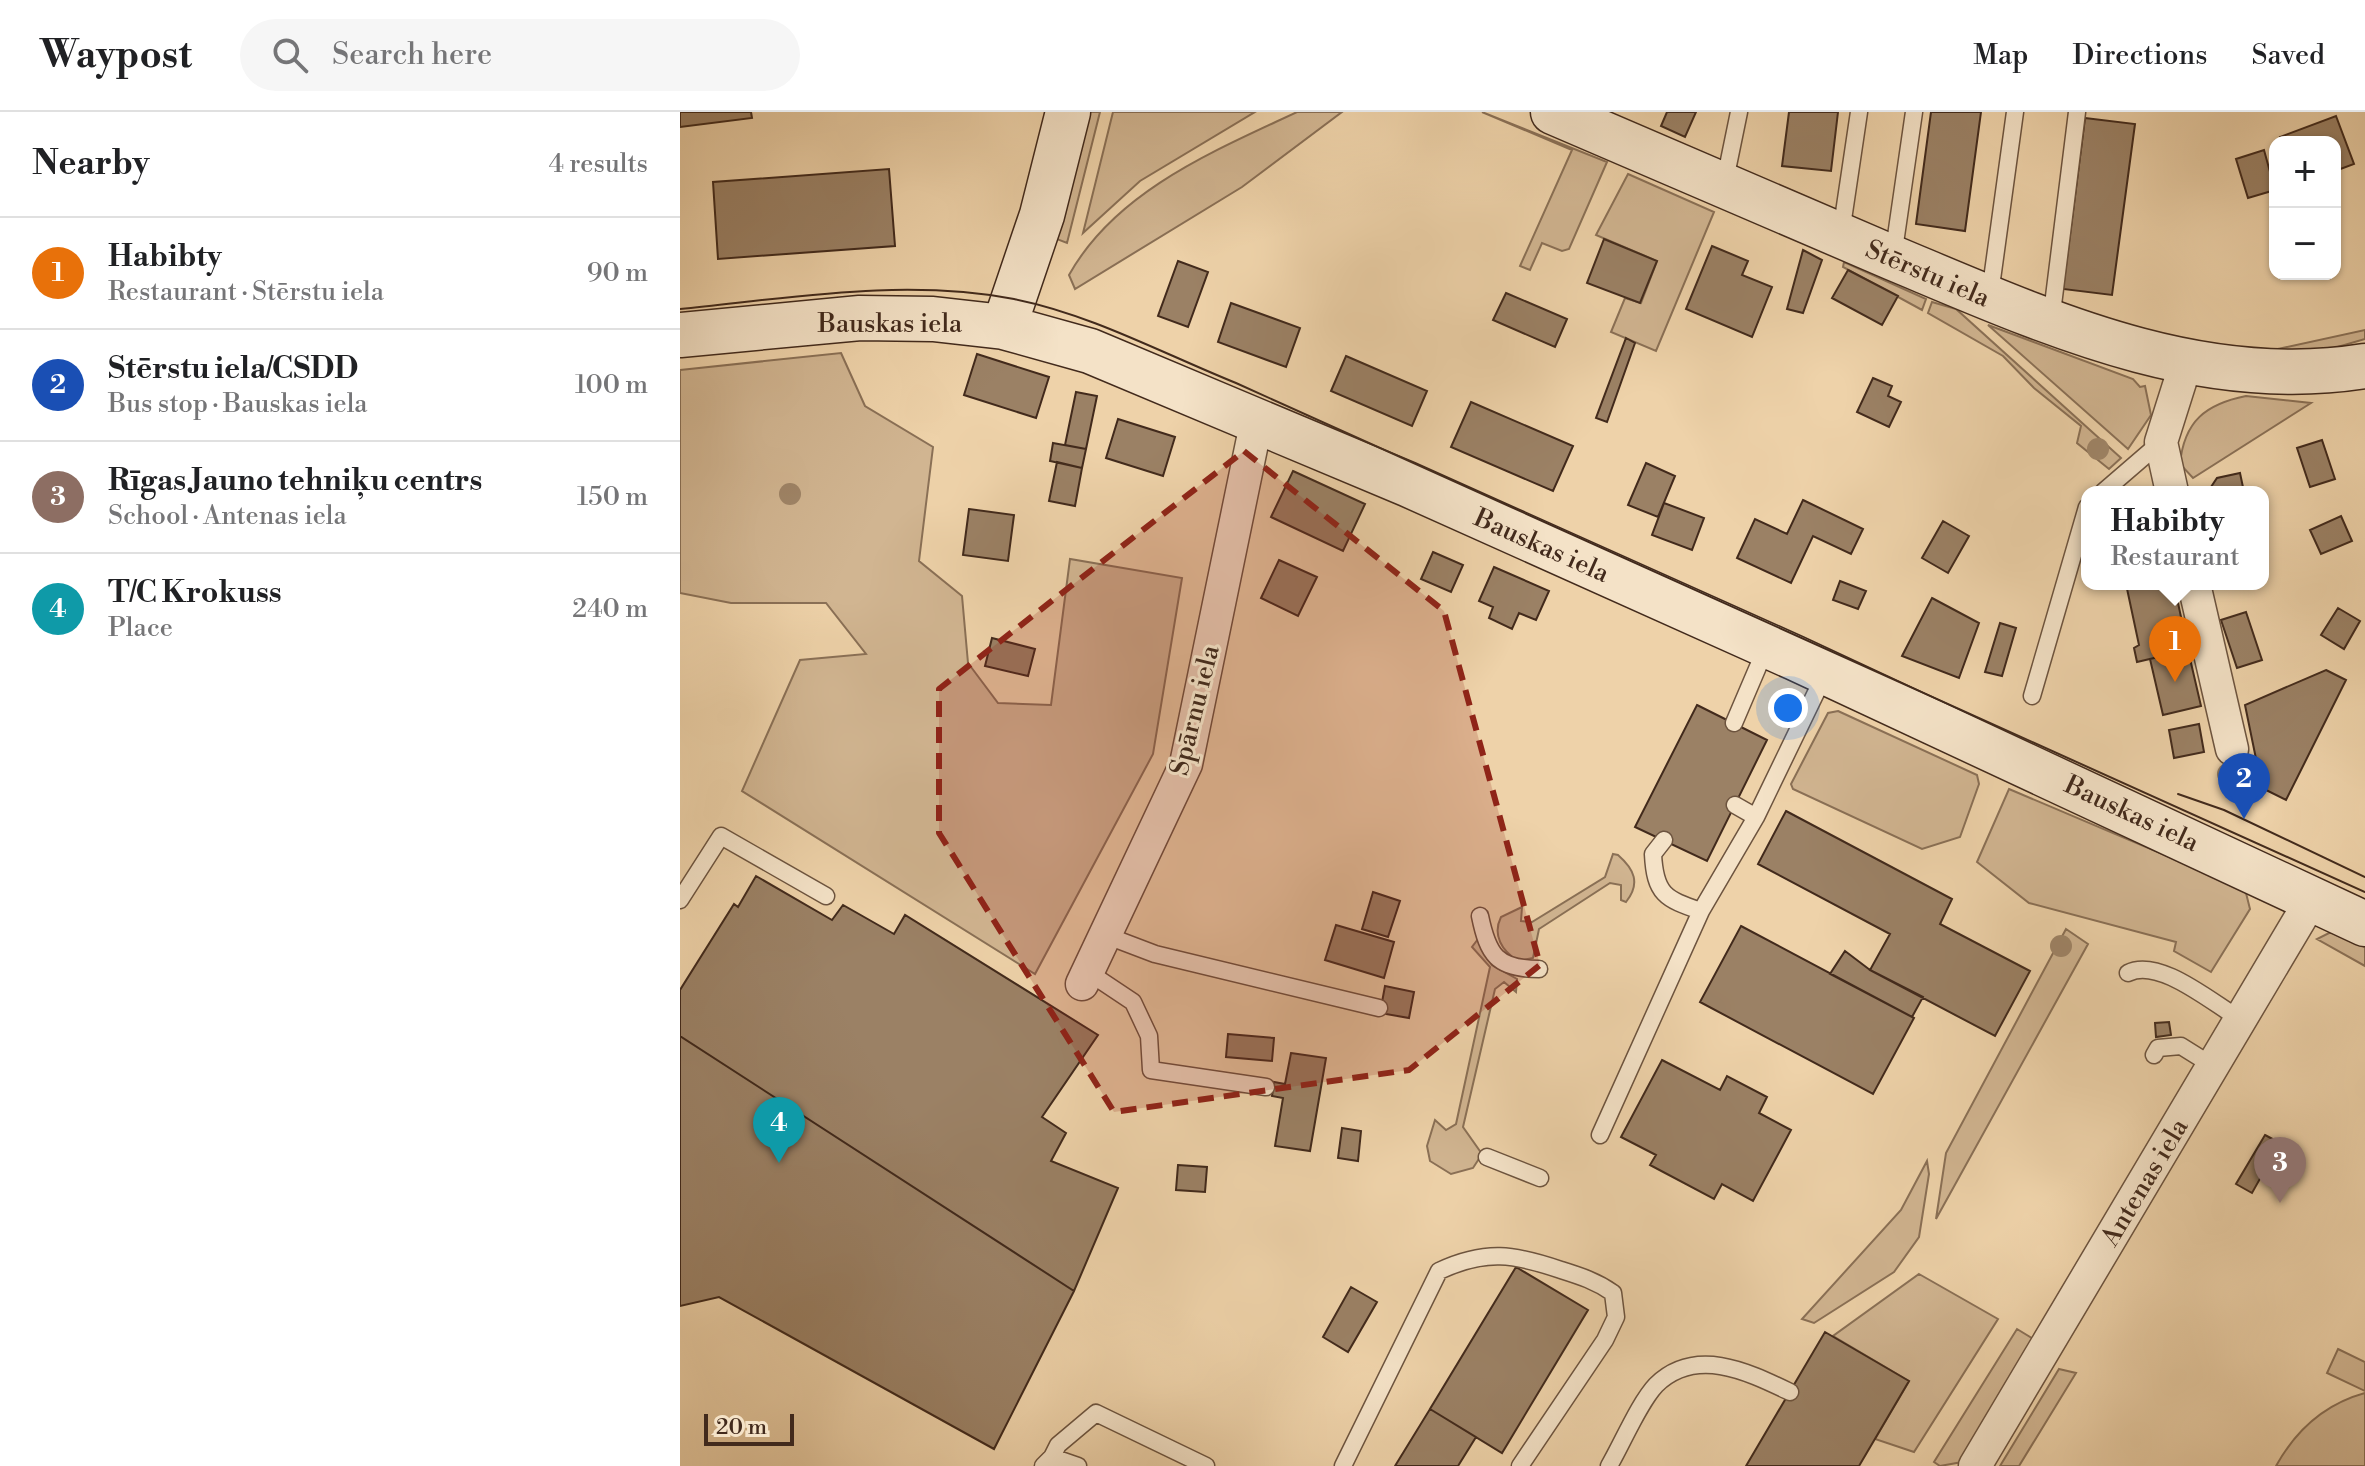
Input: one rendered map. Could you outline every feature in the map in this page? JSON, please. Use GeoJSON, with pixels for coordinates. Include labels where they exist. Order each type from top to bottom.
{"type":"FeatureCollection","features":[{"type":"Feature","properties":{"kind":"street"},"geometry":{"type":"LineString","coordinates":[[1004,327],[1042,215],[1068,112]]}},
{"type":"Feature","properties":{"kind":"street","name":"Stērstu iela"},"geometry":{"type":"LineString","coordinates":[[1553,112],[1990,299],[2113,344],[2186,363],[2249,372],[2328,372],[2365,366]]}},
{"type":"Feature","properties":{"kind":"street","name":"Bauskas iela"},"geometry":{"type":"LineString","coordinates":[[680,335],[860,318],[933,319],[1004,327],[1090,351],[1257,419],[1825,672],[2313,897],[2365,924]]}},
{"type":"Feature","properties":{"kind":"street"},"geometry":{"type":"LineString","coordinates":[[2171,486],[2161,442],[2186,363]]}},
{"type":"Feature","properties":{"kind":"street","name":"Spārnu iela"},"geometry":{"type":"LineString","coordinates":[[1085,978],[1186,764],[1257,419]]}},
{"type":"Feature","properties":{"kind":"street"},"geometry":{"type":"LineString","coordinates":[[2195,590],[2232,749]]}},
{"type":"Feature","properties":{"kind":"street","name":"Antenas iela"},"geometry":{"type":"LineString","coordinates":[[1975,1466],[2313,897]]}},
{"type":"Feature","properties":{"kind":"lane"},"geometry":{"type":"LineString","coordinates":[[1724,186],[1725,166],[1739,112]]}},
{"type":"Feature","properties":{"kind":"lane"},"geometry":{"type":"LineString","coordinates":[[1841,236],[1859,112]]}},
{"type":"Feature","properties":{"kind":"lane"},"geometry":{"type":"LineString","coordinates":[[1893,258],[1914,112]]}},
{"type":"Feature","properties":{"kind":"lane"},"geometry":{"type":"LineString","coordinates":[[1990,299],[2015,112]]}},
{"type":"Feature","properties":{"kind":"lane"},"geometry":{"type":"LineString","coordinates":[[2051,323],[2077,112]]}},
{"type":"Feature","properties":{"kind":"lane"},"geometry":{"type":"LineString","coordinates":[[2110,486],[2161,442]]}},
{"type":"Feature","properties":{"kind":"lane"},"geometry":{"type":"LineString","coordinates":[[2032,696],[2081,528]]}},
{"type":"Feature","properties":{"kind":"lane"},"geometry":{"type":"LineString","coordinates":[[1734,723],[1767,647]]}},
{"type":"Feature","properties":{"kind":"lane"},"geometry":{"type":"LineString","coordinates":[[1600,1135],[1701,911],[1756,817],[1825,672]]}},
{"type":"Feature","properties":{"kind":"lane"},"geometry":{"type":"LineString","coordinates":[[1735,805],[1756,817]]}},
{"type":"Feature","properties":{"kind":"lane"},"geometry":{"type":"LineString","coordinates":[[680,900],[721,836],[826,896]]}},
{"type":"Feature","properties":{"kind":"lane"},"geometry":{"type":"LineString","coordinates":[[1664,840],[1653,854],[1654,879],[1669,900],[1701,911]]}},
{"type":"Feature","properties":{"kind":"lane"},"geometry":{"type":"LineString","coordinates":[[1480,916],[1484,938],[1496,958],[1517,969],[1539,969]]}},
{"type":"Feature","properties":{"kind":"lane"},"geometry":{"type":"LineString","coordinates":[[1105,935],[1155,954],[1379,1008]]}},
{"type":"Feature","properties":{"kind":"lane"},"geometry":{"type":"LineString","coordinates":[[2128,973],[2151,969],[2171,975],[2240,1019]]}},
{"type":"Feature","properties":{"kind":"lane"},"geometry":{"type":"LineString","coordinates":[[1085,978],[1133,1002],[1149,1036],[1151,1070],[1266,1087]]}},
{"type":"Feature","properties":{"kind":"lane"},"geometry":{"type":"LineString","coordinates":[[2154,1055],[2158,1048],[2181,1046],[2213,1066]]}},
{"type":"Feature","properties":{"kind":"lane"},"geometry":{"type":"LineString","coordinates":[[1487,1157],[1540,1178]]}},
{"type":"Feature","properties":{"kind":"lane"},"geometry":{"type":"LineString","coordinates":[[1343,1466],[1439,1271],[1463,1260],[1515,1254],[1597,1282],[1613,1293],[1616,1317],[1605,1340],[1520,1466]]}},
{"type":"Feature","properties":{"kind":"lane"},"geometry":{"type":"LineString","coordinates":[[1609,1466],[1656,1386],[1680,1370],[1706,1364],[1731,1366],[1790,1392]]}},
{"type":"Feature","properties":{"kind":"lane"},"geometry":{"type":"LineString","coordinates":[[1078,1466],[1047,1461],[1058,1445],[1096,1413],[1206,1466]]}},
{"type":"Feature","properties":{"kind":"highlighted area"},"geometry":{"type":"Polygon","coordinates":[[[1244,451],[1444,611],[1540,965],[1409,1070],[1114,1112],[939,833],[939,689],[1244,451]]]}},
{"type":"Feature","properties":{"kind":"shaded area"},"geometry":{"type":"Polygon","coordinates":[[[1085,112],[1100,112],[1067,243],[1054,238],[1085,112]]]}},
{"type":"Feature","properties":{"kind":"shaded area"},"geometry":{"type":"Polygon","coordinates":[[[1113,112],[1255,112],[1140,181],[1083,233],[1113,112]]]}},
{"type":"Feature","properties":{"kind":"shaded area"},"geometry":{"type":"Polygon","coordinates":[[[1297,112],[1342,112],[1242,187],[1075,289],[1069,275],[1089,245],[1140,197],[1201,159],[1297,112]]]}},
{"type":"Feature","properties":{"kind":"shaded area"},"geometry":{"type":"Polygon","coordinates":[[[1482,112],[1607,162],[1569,249],[1562,251],[1542,243],[1530,270],[1520,266],[1572,150],[1482,112]]]}},
{"type":"Feature","properties":{"kind":"shaded area"},"geometry":{"type":"Polygon","coordinates":[[[1628,174],[1714,212],[1656,351],[1611,332],[1625,298],[1641,303],[1657,261],[1596,235],[1628,174]]]}},
{"type":"Feature","properties":{"kind":"shaded area"},"geometry":{"type":"Polygon","coordinates":[[[1844,262],[1926,299],[1922,310],[1843,267],[1844,262]]]}},
{"type":"Feature","properties":{"kind":"shaded area"},"geometry":{"type":"Polygon","coordinates":[[[1932,302],[1956,309],[2121,458],[2109,469],[2077,443],[2081,426],[2034,388],[2003,356],[1928,313],[1932,302]]]}},
{"type":"Feature","properties":{"kind":"shaded area"},"geometry":{"type":"Polygon","coordinates":[[[1988,325],[2133,379],[2140,387],[2145,386],[2151,415],[2128,449],[1988,325]]]}},
{"type":"Feature","properties":{"kind":"shaded area"},"geometry":{"type":"Polygon","coordinates":[[[2365,330],[2365,339],[2317,353],[2264,352],[2365,330]]]}},
{"type":"Feature","properties":{"kind":"shaded area"},"geometry":{"type":"Polygon","coordinates":[[[841,353],[865,406],[933,447],[919,561],[962,596],[968,663],[998,703],[1051,705],[1070,559],[1182,578],[1153,754],[1035,974],[742,791],[800,660],[866,654],[826,603],[731,603],[680,593],[680,370],[841,353]]]}},
{"type":"Feature","properties":{"kind":"shaded area"},"geometry":{"type":"Polygon","coordinates":[[[2246,396],[2311,403],[2193,478],[2180,464],[2186,436],[2192,426],[2219,404],[2246,396]]]}},
{"type":"Feature","properties":{"kind":"shaded area"},"geometry":{"type":"Polygon","coordinates":[[[1838,711],[1977,775],[1979,784],[1960,837],[1922,849],[1793,789],[1791,784],[1828,713],[1838,711]]]}},
{"type":"Feature","properties":{"kind":"shaded area"},"geometry":{"type":"Polygon","coordinates":[[[2009,789],[2245,889],[2250,909],[2211,972],[2174,951],[2176,942],[2029,903],[1977,862],[2009,789]]]}},
{"type":"Feature","properties":{"kind":"shaded area"},"geometry":{"type":"Polygon","coordinates":[[[1613,854],[1624,860],[1634,877],[1633,889],[1626,902],[1621,900],[1621,885],[1610,883],[1539,929],[1533,958],[1518,961],[1507,952],[1498,936],[1501,917],[1522,907],[1521,921],[1532,922],[1605,877],[1613,854]]]}},
{"type":"Feature","properties":{"kind":"shaded area"},"geometry":{"type":"Polygon","coordinates":[[[2066,929],[2088,944],[1936,1219],[1946,1153],[2066,929]]]}},
{"type":"Feature","properties":{"kind":"shaded area"},"geometry":{"type":"Polygon","coordinates":[[[2329,933],[2338,933],[2365,947],[2365,966],[2317,939],[2329,933]]]}},
{"type":"Feature","properties":{"kind":"shaded area"},"geometry":{"type":"Polygon","coordinates":[[[1478,939],[1492,965],[1517,979],[1516,992],[1504,982],[1495,989],[1463,1127],[1482,1154],[1473,1168],[1451,1174],[1430,1161],[1427,1146],[1435,1120],[1446,1130],[1456,1124],[1490,967],[1472,947],[1478,939]]]}},
{"type":"Feature","properties":{"kind":"shaded area"},"geometry":{"type":"Polygon","coordinates":[[[1927,1161],[1929,1174],[1919,1237],[1894,1272],[1814,1323],[1802,1319],[1901,1210],[1927,1161]]]}},
{"type":"Feature","properties":{"kind":"shaded area"},"geometry":{"type":"Polygon","coordinates":[[[1919,1274],[1998,1319],[1914,1452],[1875,1439],[1909,1381],[1833,1336],[1919,1274]]]}},
{"type":"Feature","properties":{"kind":"shaded area"},"geometry":{"type":"Polygon","coordinates":[[[2017,1329],[2035,1340],[1962,1462],[1940,1466],[1934,1462],[2017,1329]]]}},
{"type":"Feature","properties":{"kind":"shaded area"},"geometry":{"type":"Polygon","coordinates":[[[2338,1349],[2365,1362],[2365,1391],[2327,1373],[2338,1349]]]}},
{"type":"Feature","properties":{"kind":"shaded area"},"geometry":{"type":"Polygon","coordinates":[[[2059,1369],[2076,1373],[2019,1466],[2000,1466],[2059,1369]]]}},
{"type":"Feature","properties":{"kind":"shaded area"},"geometry":{"type":"Polygon","coordinates":[[[2365,1393],[2365,1466],[2276,1466],[2293,1441],[2313,1420],[2337,1404],[2365,1393]]]}},
{"type":"Feature","properties":{"kind":"building"},"geometry":{"type":"Polygon","coordinates":[[[680,112],[751,112],[752,118],[680,127],[680,112]]]}},
{"type":"Feature","properties":{"kind":"building"},"geometry":{"type":"Polygon","coordinates":[[[1667,112],[1696,112],[1685,137],[1661,126],[1667,112]]]}},
{"type":"Feature","properties":{"kind":"building"},"geometry":{"type":"Polygon","coordinates":[[[1789,112],[1838,112],[1831,171],[1782,166],[1789,112]]]}},
{"type":"Feature","properties":{"kind":"building"},"geometry":{"type":"Polygon","coordinates":[[[1931,112],[1981,112],[1965,231],[1916,224],[1931,112]]]}},
{"type":"Feature","properties":{"kind":"building"},"geometry":{"type":"Polygon","coordinates":[[[2336,116],[2354,164],[2341,169],[2341,136],[2283,136],[2336,116]]]}},
{"type":"Feature","properties":{"kind":"building"},"geometry":{"type":"Polygon","coordinates":[[[2085,118],[2135,124],[2112,295],[2063,289],[2085,118]]]}},
{"type":"Feature","properties":{"kind":"building"},"geometry":{"type":"Polygon","coordinates":[[[2264,150],[2269,168],[2269,192],[2248,198],[2236,159],[2264,150]]]}},
{"type":"Feature","properties":{"kind":"building"},"geometry":{"type":"Polygon","coordinates":[[[889,169],[895,246],[718,259],[713,182],[889,169]]]}},
{"type":"Feature","properties":{"kind":"building"},"geometry":{"type":"Polygon","coordinates":[[[1604,239],[1657,261],[1640,303],[1587,283],[1604,239]]]}},
{"type":"Feature","properties":{"kind":"building"},"geometry":{"type":"Polygon","coordinates":[[[1712,246],[1748,261],[1742,275],[1772,287],[1752,337],[1686,309],[1712,246]]]}},
{"type":"Feature","properties":{"kind":"building"},"geometry":{"type":"Polygon","coordinates":[[[1803,250],[1822,260],[1803,313],[1787,309],[1803,250]]]}},
{"type":"Feature","properties":{"kind":"building"},"geometry":{"type":"Polygon","coordinates":[[[1178,261],[1208,272],[1188,327],[1158,316],[1178,261]]]}},
{"type":"Feature","properties":{"kind":"building"},"geometry":{"type":"Polygon","coordinates":[[[1848,270],[1898,296],[1882,325],[1832,298],[1848,270]]]}},
{"type":"Feature","properties":{"kind":"building"},"geometry":{"type":"Polygon","coordinates":[[[1506,293],[1567,319],[1555,347],[1493,320],[1506,293]]]}},
{"type":"Feature","properties":{"kind":"building"},"geometry":{"type":"Polygon","coordinates":[[[1231,303],[1300,328],[1286,367],[1218,342],[1231,303]]]}},
{"type":"Feature","properties":{"kind":"building"},"geometry":{"type":"Polygon","coordinates":[[[1626,338],[1635,343],[1607,422],[1596,418],[1626,338]]]}},
{"type":"Feature","properties":{"kind":"building"},"geometry":{"type":"Polygon","coordinates":[[[977,354],[1049,377],[1036,418],[964,395],[977,354]]]}},
{"type":"Feature","properties":{"kind":"building"},"geometry":{"type":"Polygon","coordinates":[[[1346,356],[1427,391],[1412,426],[1331,391],[1346,356]]]}},
{"type":"Feature","properties":{"kind":"building"},"geometry":{"type":"Polygon","coordinates":[[[1873,378],[1892,386],[1888,396],[1901,402],[1889,427],[1857,412],[1873,378]]]}},
{"type":"Feature","properties":{"kind":"building"},"geometry":{"type":"Polygon","coordinates":[[[1076,392],[1097,396],[1086,449],[1065,445],[1076,392]]]}},
{"type":"Feature","properties":{"kind":"building"},"geometry":{"type":"Polygon","coordinates":[[[1471,402],[1573,446],[1553,491],[1451,447],[1471,402]]]}},
{"type":"Feature","properties":{"kind":"building"},"geometry":{"type":"Polygon","coordinates":[[[1118,419],[1175,437],[1163,476],[1106,458],[1118,419]]]}},
{"type":"Feature","properties":{"kind":"building"},"geometry":{"type":"Polygon","coordinates":[[[2322,440],[2335,479],[2310,487],[2297,448],[2322,440]]]}},
{"type":"Feature","properties":{"kind":"building"},"geometry":{"type":"Polygon","coordinates":[[[1053,443],[1086,449],[1082,468],[1050,461],[1053,443]]]}},
{"type":"Feature","properties":{"kind":"building"},"geometry":{"type":"Polygon","coordinates":[[[1057,462],[1082,468],[1075,506],[1049,501],[1057,462]]]}},
{"type":"Feature","properties":{"kind":"building"},"geometry":{"type":"Polygon","coordinates":[[[1646,463],[1675,476],[1658,517],[1628,505],[1646,463]]]}},
{"type":"Feature","properties":{"kind":"building"},"geometry":{"type":"Polygon","coordinates":[[[1293,471],[1365,504],[1343,551],[1271,517],[1293,471]]]}},
{"type":"Feature","properties":{"kind":"building"},"geometry":{"type":"Polygon","coordinates":[[[2240,473],[2243,486],[2212,486],[2217,478],[2240,473]]]}},
{"type":"Feature","properties":{"kind":"building"},"geometry":{"type":"Polygon","coordinates":[[[1803,500],[1863,529],[1851,554],[1813,536],[1791,583],[1737,558],[1755,519],[1787,534],[1803,500]]]}},
{"type":"Feature","properties":{"kind":"building"},"geometry":{"type":"Polygon","coordinates":[[[1664,503],[1704,518],[1692,550],[1652,535],[1664,503]]]}},
{"type":"Feature","properties":{"kind":"building"},"geometry":{"type":"Polygon","coordinates":[[[969,509],[1014,515],[1008,561],[963,555],[969,509]]]}},
{"type":"Feature","properties":{"kind":"building"},"geometry":{"type":"Polygon","coordinates":[[[2341,516],[2352,541],[2321,554],[2310,530],[2341,516]]]}},
{"type":"Feature","properties":{"kind":"building"},"geometry":{"type":"Polygon","coordinates":[[[1943,521],[1969,536],[1948,573],[1922,558],[1943,521]]]}},
{"type":"Feature","properties":{"kind":"building"},"geometry":{"type":"Polygon","coordinates":[[[1433,552],[1463,565],[1451,592],[1421,579],[1433,552]]]}},
{"type":"Feature","properties":{"kind":"building"},"geometry":{"type":"Polygon","coordinates":[[[1279,560],[1317,577],[1298,616],[1261,598],[1279,560]]]}},
{"type":"Feature","properties":{"kind":"building"},"geometry":{"type":"Polygon","coordinates":[[[1494,567],[1549,591],[1536,620],[1519,613],[1512,629],[1489,618],[1493,607],[1479,601],[1494,567]]]}},
{"type":"Feature","properties":{"kind":"building"},"geometry":{"type":"Polygon","coordinates":[[[1840,581],[1866,591],[1858,609],[1833,600],[1840,581]]]}},
{"type":"Feature","properties":{"kind":"building"},"geometry":{"type":"Polygon","coordinates":[[[2127,590],[2175,590],[2188,650],[2137,662],[2134,648],[2139,645],[2127,590]]]}},
{"type":"Feature","properties":{"kind":"building"},"geometry":{"type":"Polygon","coordinates":[[[1932,598],[1979,623],[1959,678],[1902,656],[1932,598]]]}},
{"type":"Feature","properties":{"kind":"building"},"geometry":{"type":"Polygon","coordinates":[[[2338,608],[2360,621],[2344,649],[2321,635],[2338,608]]]}},
{"type":"Feature","properties":{"kind":"building"},"geometry":{"type":"Polygon","coordinates":[[[2246,612],[2262,660],[2237,668],[2221,620],[2246,612]]]}},
{"type":"Feature","properties":{"kind":"building"},"geometry":{"type":"Polygon","coordinates":[[[2000,623],[2016,628],[2002,676],[1985,672],[2000,623]]]}},
{"type":"Feature","properties":{"kind":"building"},"geometry":{"type":"Polygon","coordinates":[[[992,638],[1035,649],[1028,676],[985,666],[992,638]]]}},
{"type":"Feature","properties":{"kind":"building"},"geometry":{"type":"Polygon","coordinates":[[[2188,650],[2201,706],[2163,715],[2150,659],[2188,650]]]}},
{"type":"Feature","properties":{"kind":"building"},"geometry":{"type":"Polygon","coordinates":[[[2326,670],[2346,680],[2286,800],[2262,788],[2245,705],[2326,670]]]}},
{"type":"Feature","properties":{"kind":"building"},"geometry":{"type":"Polygon","coordinates":[[[1697,705],[1767,740],[1707,861],[1635,827],[1697,705]]]}},
{"type":"Feature","properties":{"kind":"building"},"geometry":{"type":"Polygon","coordinates":[[[2199,724],[2204,752],[2174,758],[2169,730],[2199,724]]]}},
{"type":"Feature","properties":{"kind":"building"},"geometry":{"type":"Polygon","coordinates":[[[1786,811],[1952,899],[1940,924],[2030,971],[1995,1036],[1870,970],[1890,934],[1758,864],[1786,811]]]}},
{"type":"Feature","properties":{"kind":"building"},"geometry":{"type":"Polygon","coordinates":[[[756,876],[832,920],[843,905],[894,934],[905,915],[1098,1035],[1042,1117],[1066,1133],[1051,1161],[1118,1188],[1074,1291],[680,1036],[680,990],[734,904],[738,907],[756,876]]]}},
{"type":"Feature","properties":{"kind":"building"},"geometry":{"type":"Polygon","coordinates":[[[1373,892],[1400,901],[1388,937],[1362,929],[1373,892]]]}},
{"type":"Feature","properties":{"kind":"building"},"geometry":{"type":"Polygon","coordinates":[[[1336,925],[1394,942],[1384,978],[1325,960],[1336,925]]]}},
{"type":"Feature","properties":{"kind":"building"},"geometry":{"type":"Polygon","coordinates":[[[1741,926],[1914,1018],[1873,1094],[1700,1002],[1741,926]]]}},
{"type":"Feature","properties":{"kind":"building"},"geometry":{"type":"Polygon","coordinates":[[[1845,951],[1870,970],[1923,997],[1912,1017],[1830,974],[1845,951]]]}},
{"type":"Feature","properties":{"kind":"building"},"geometry":{"type":"Polygon","coordinates":[[[1385,986],[1414,992],[1409,1018],[1380,1013],[1385,986]]]}},
{"type":"Feature","properties":{"kind":"building"},"geometry":{"type":"Polygon","coordinates":[[[2169,1022],[2171,1035],[2156,1037],[2155,1023],[2169,1022]]]}},
{"type":"Feature","properties":{"kind":"building"},"geometry":{"type":"Polygon","coordinates":[[[1228,1034],[1274,1038],[1272,1061],[1226,1057],[1228,1034]]]}},
{"type":"Feature","properties":{"kind":"building"},"geometry":{"type":"Polygon","coordinates":[[[680,1036],[1074,1291],[994,1449],[719,1297],[680,1306],[680,1036]]]}},
{"type":"Feature","properties":{"kind":"building"},"geometry":{"type":"Polygon","coordinates":[[[1291,1053],[1326,1058],[1310,1151],[1275,1146],[1283,1098],[1272,1096],[1274,1082],[1285,1084],[1291,1053]]]}},
{"type":"Feature","properties":{"kind":"building"},"geometry":{"type":"Polygon","coordinates":[[[1662,1060],[1720,1090],[1727,1076],[1767,1097],[1759,1113],[1791,1130],[1753,1201],[1722,1184],[1714,1199],[1650,1165],[1656,1155],[1621,1137],[1662,1060]]]}},
{"type":"Feature","properties":{"kind":"building"},"geometry":{"type":"Polygon","coordinates":[[[1342,1128],[1361,1131],[1358,1161],[1338,1158],[1342,1128]]]}},
{"type":"Feature","properties":{"kind":"building"},"geometry":{"type":"Polygon","coordinates":[[[2265,1135],[2280,1143],[2252,1193],[2236,1184],[2265,1135]]]}},
{"type":"Feature","properties":{"kind":"building"},"geometry":{"type":"Polygon","coordinates":[[[1178,1165],[1207,1167],[1205,1192],[1176,1190],[1178,1165]]]}},
{"type":"Feature","properties":{"kind":"building"},"geometry":{"type":"Polygon","coordinates":[[[1516,1267],[1588,1310],[1502,1453],[1430,1409],[1516,1267]]]}},
{"type":"Feature","properties":{"kind":"building"},"geometry":{"type":"Polygon","coordinates":[[[1351,1287],[1377,1302],[1348,1352],[1323,1337],[1351,1287]]]}},
{"type":"Feature","properties":{"kind":"building"},"geometry":{"type":"Polygon","coordinates":[[[1825,1332],[1909,1381],[1859,1466],[1746,1466],[1825,1332]]]}},
{"type":"Feature","properties":{"kind":"building"},"geometry":{"type":"Polygon","coordinates":[[[1430,1409],[1476,1437],[1458,1466],[1395,1466],[1430,1409]]]}},
{"type":"Feature","properties":{"kind":"tram line"},"geometry":{"type":"LineString","coordinates":[[680,309],[805,295],[931,290],[1014,299],[1071,314],[1236,383],[2365,892]]}},
{"type":"Feature","properties":{"kind":"tram line"},"geometry":{"type":"LineString","coordinates":[[2178,794],[2224,810],[2365,877]]}},
{"type":"Feature","properties":{"kind":"place","name":"Habibty"},"geometry":{"type":"Point","coordinates":[2175,682]}},
{"type":"Feature","properties":{"kind":"place","name":"Stērstu iela/CSDD"},"geometry":{"type":"Point","coordinates":[2244,819]}},
{"type":"Feature","properties":{"kind":"place","name":"T/C Krokuss"},"geometry":{"type":"Point","coordinates":[779,1163]}},
{"type":"Feature","properties":{"kind":"place","name":"Rīgas Jauno tehniķu centrs"},"geometry":{"type":"Point","coordinates":[2280,1203]}}]}
